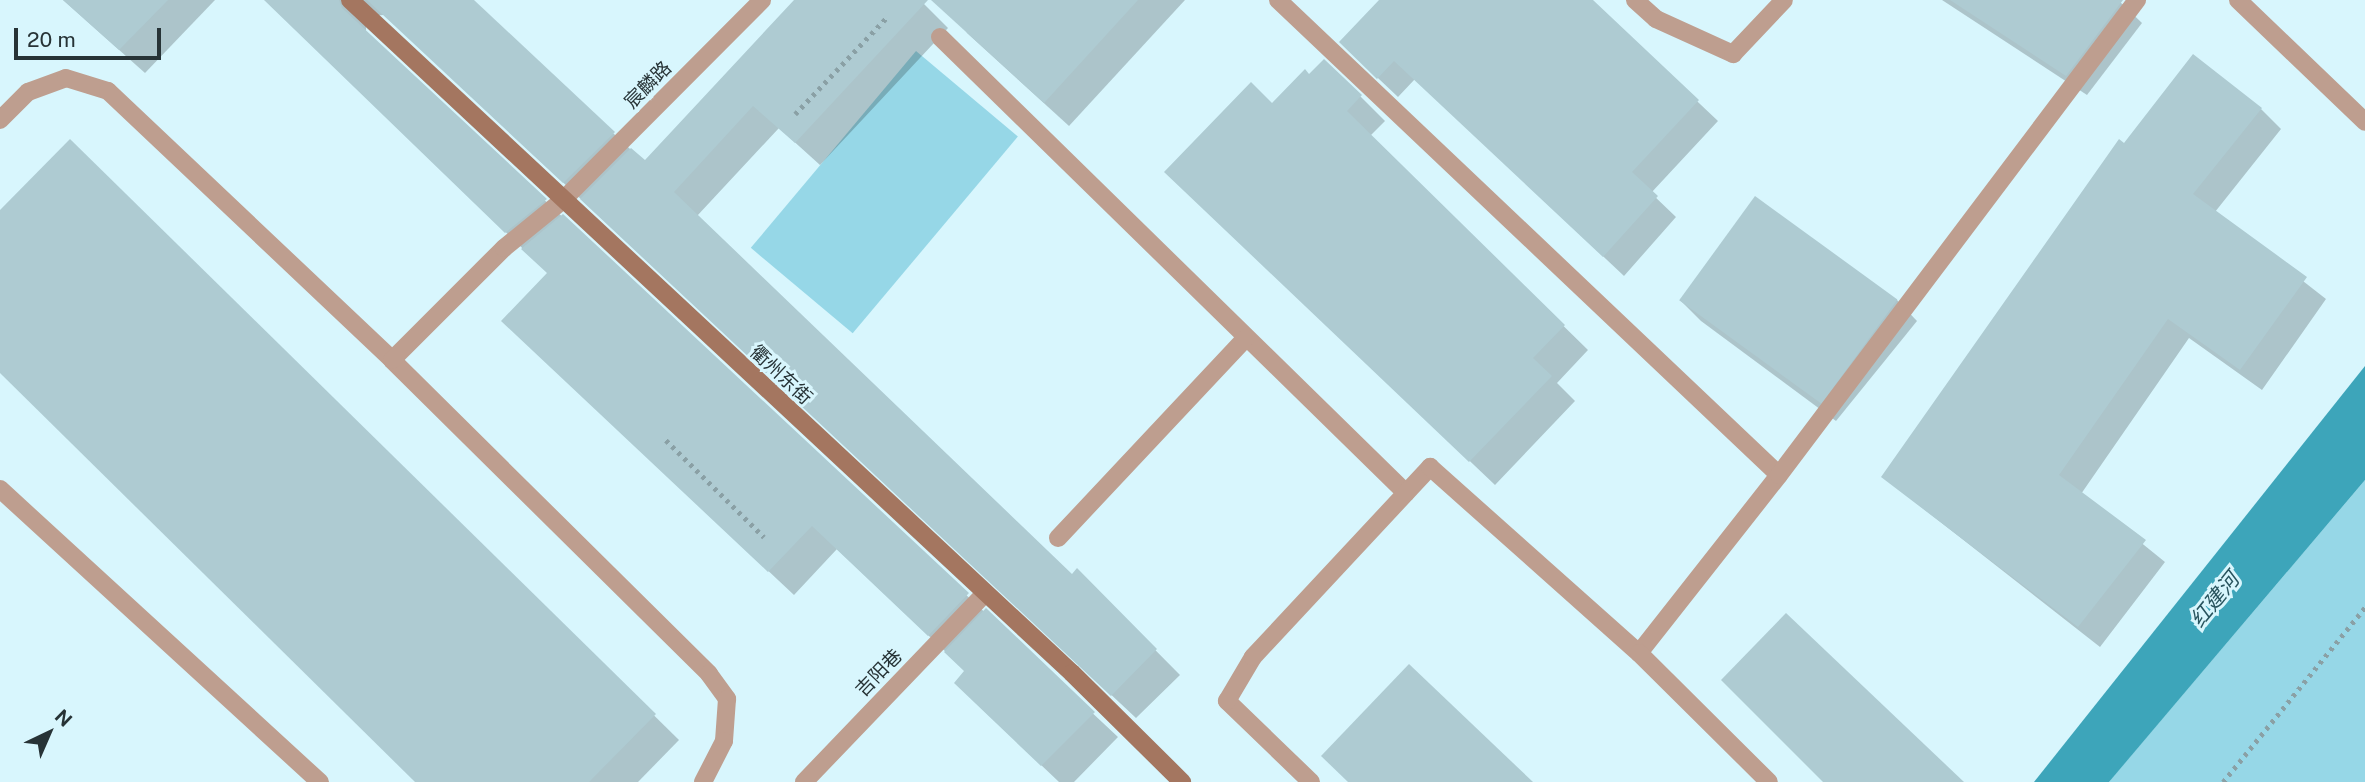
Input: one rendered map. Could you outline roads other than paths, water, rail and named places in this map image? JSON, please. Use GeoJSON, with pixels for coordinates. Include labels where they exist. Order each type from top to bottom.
{"type":"FeatureCollection","features":[{"type":"Feature","properties":{"kind":"street","name":"衢州东街"},"geometry":{"type":"LineString","coordinates":[[350,0],[985,593],[1182,782]]}},
{"type":"Feature","properties":{"kind":"street","name":"宸麟路"},"geometry":{"type":"LineString","coordinates":[[392,360],[504,248],[563,200],[762,0]]}},
{"type":"Feature","properties":{"kind":"street"},"geometry":{"type":"LineString","coordinates":[[1278,0],[1779,475]]}},
{"type":"Feature","properties":{"kind":"street"},"geometry":{"type":"LineString","coordinates":[[1635,0],[1656,19],[1734,54],[1784,0]]}},
{"type":"Feature","properties":{"kind":"street"},"geometry":{"type":"LineString","coordinates":[[1639,653],[1779,475],[2137,0]]}},
{"type":"Feature","properties":{"kind":"street"},"geometry":{"type":"LineString","coordinates":[[2238,0],[2365,122]]}},
{"type":"Feature","properties":{"kind":"street"},"geometry":{"type":"LineString","coordinates":[[940,37],[1406,493]]}},
{"type":"Feature","properties":{"kind":"street"},"geometry":{"type":"LineString","coordinates":[[0,120],[28,92],[66,78],[108,91],[392,360],[709,674],[727,699],[724,741],[703,782]]}},
{"type":"Feature","properties":{"kind":"street"},"geometry":{"type":"LineString","coordinates":[[1058,538],[1246,338]]}},
{"type":"Feature","properties":{"kind":"street"},"geometry":{"type":"LineString","coordinates":[[1311,782],[1227,701],[1253,657],[1430,467],[1639,653],[1769,782]]}},
{"type":"Feature","properties":{"kind":"street"},"geometry":{"type":"LineString","coordinates":[[0,489],[320,782]]}},
{"type":"Feature","properties":{"kind":"street","name":"吉阳巷"},"geometry":{"type":"LineString","coordinates":[[804,782],[985,593]]}},
{"type":"Feature","properties":{"kind":"water","name":"红建河"},"geometry":{"type":"Polygon","coordinates":[[[2365,366],[2365,480],[2109,782],[2034,782],[2365,366]]]}}]}
